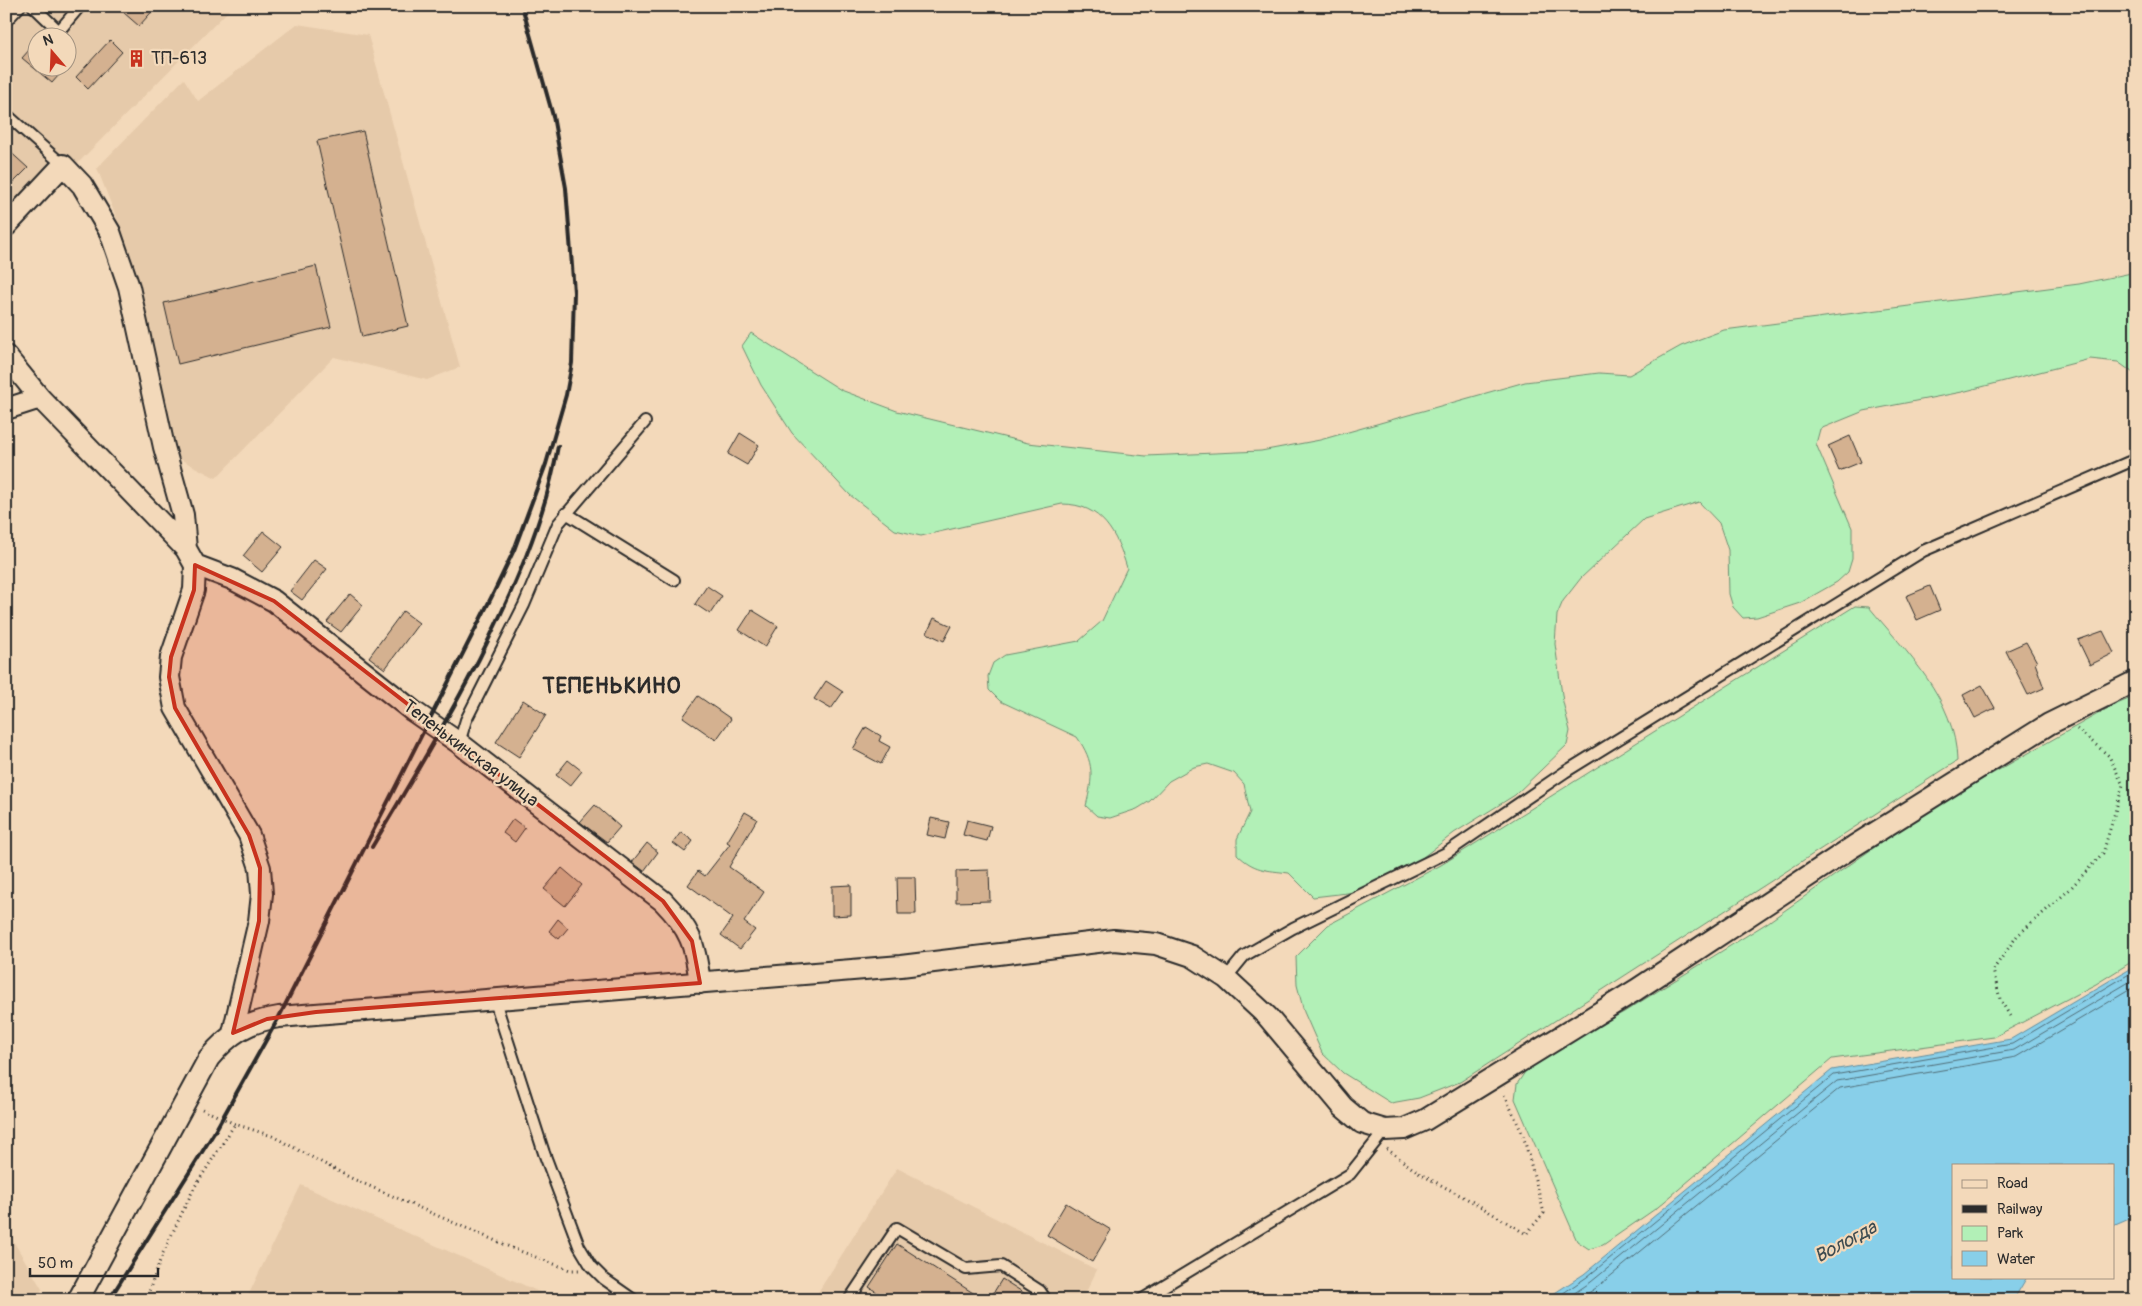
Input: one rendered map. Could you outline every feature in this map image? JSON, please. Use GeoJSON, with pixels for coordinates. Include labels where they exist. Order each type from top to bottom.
{"type":"FeatureCollection","features":[{"type":"Feature","properties":{"kind":"street"},"geometry":{"type":"LineString","coordinates":[[8,220],[64,165],[82,185],[110,232],[130,287],[164,447],[184,515],[191,557],[194,590],[171,656],[168,677],[175,708],[249,835],[260,868],[262,885],[259,921],[233,1033]]}},
{"type":"Feature","properties":{"kind":"street"},"geometry":{"type":"LineString","coordinates":[[6,356],[40,398],[191,557]]}},
{"type":"Feature","properties":{"kind":"street"},"geometry":{"type":"LineString","coordinates":[[6,409],[40,398]]}},
{"type":"Feature","properties":{"kind":"street","name":"Тепенькинская улица"},"geometry":{"type":"LineString","coordinates":[[191,557],[274,601],[413,711],[459,743],[663,901],[677,916],[692,941],[696,953],[700,983]]}},
{"type":"Feature","properties":{"kind":"street"},"geometry":{"type":"LineString","coordinates":[[78,1300],[209,1058],[233,1033],[249,1024],[279,1017],[901,966],[1114,940],[1156,944],[1192,956],[1226,978],[1267,1016],[1343,1107],[1362,1123],[1380,1135],[1404,1129],[1424,1120],[1496,1077],[1636,990],[1854,846],[2063,717],[2136,681]]}},
{"type":"Feature","properties":{"kind":"lane"},"geometry":{"type":"LineString","coordinates":[[6,20],[20,6]]}},
{"type":"Feature","properties":{"kind":"lane"},"geometry":{"type":"LineString","coordinates":[[33,6],[59,31],[80,6]]}},
{"type":"Feature","properties":{"kind":"lane"},"geometry":{"type":"LineString","coordinates":[[6,114],[64,165]]}},
{"type":"Feature","properties":{"kind":"lane"},"geometry":{"type":"LineString","coordinates":[[459,743],[466,720],[524,605],[552,536],[566,513],[644,422]]}},
{"type":"Feature","properties":{"kind":"lane"},"geometry":{"type":"LineString","coordinates":[[1226,978],[1244,956],[1293,928],[1446,854],[1565,772],[1923,551],[2136,459]]}},
{"type":"Feature","properties":{"kind":"lane"},"geometry":{"type":"LineString","coordinates":[[566,513],[674,580]]}},
{"type":"Feature","properties":{"kind":"lane"},"geometry":{"type":"LineString","coordinates":[[494,998],[544,1153],[580,1246],[591,1266],[604,1279],[634,1300]]}},
{"type":"Feature","properties":{"kind":"lane"},"geometry":{"type":"LineString","coordinates":[[1141,1300],[1350,1174],[1380,1135]]}},
{"type":"Feature","properties":{"kind":"lane"},"geometry":{"type":"LineString","coordinates":[[849,1300],[897,1228],[966,1269],[1001,1266],[1040,1291],[1046,1300]]}},
{"type":"Feature","properties":{"kind":"path"},"geometry":{"type":"LineString","coordinates":[[2010,1016],[2000,999],[1993,970],[2017,936],[2069,890],[2103,853],[2124,785],[2109,756],[2063,717]]}},
{"type":"Feature","properties":{"kind":"path"},"geometry":{"type":"LineString","coordinates":[[1380,1135],[1420,1174],[1473,1202],[1526,1234],[1544,1214],[1523,1136],[1496,1077]]}},
{"type":"Feature","properties":{"kind":"path"},"geometry":{"type":"LineString","coordinates":[[185,1101],[235,1124],[272,1136],[350,1178],[512,1248],[570,1270],[581,1270],[591,1266]]}},
{"type":"Feature","properties":{"kind":"path"},"geometry":{"type":"LineString","coordinates":[[146,1300],[162,1255],[194,1188],[235,1124]]}},
{"type":"Feature","properties":{"kind":"highlighted area"},"geometry":{"type":"Polygon","coordinates":[[[195,565],[274,601],[663,901],[692,941],[700,983],[316,1012],[267,1019],[233,1033],[259,921],[260,868],[249,835],[175,708],[169,677],[171,657],[194,590],[195,565]]]}},
{"type":"Feature","properties":{"kind":"shaded area"},"geometry":{"type":"Polygon","coordinates":[[[6,6],[233,6],[6,236],[6,6]]]}},
{"type":"Feature","properties":{"kind":"shaded area"},"geometry":{"type":"Polygon","coordinates":[[[297,24],[368,35],[460,367],[427,380],[334,357],[216,478],[172,455],[145,323],[125,240],[97,168],[184,79],[198,101],[297,24]]]}},
{"type":"Feature","properties":{"kind":"shaded area"},"geometry":{"type":"Polygon","coordinates":[[[897,1168],[1097,1270],[1082,1300],[813,1300],[897,1168]]]}},
{"type":"Feature","properties":{"kind":"shaded area"},"geometry":{"type":"Polygon","coordinates":[[[301,1185],[557,1300],[246,1300],[301,1185]]]}},
{"type":"Feature","properties":{"kind":"shaded area"},"geometry":{"type":"Polygon","coordinates":[[[6,1229],[42,1289],[38,1300],[6,1300],[6,1229]]]}},
{"type":"Feature","properties":{"kind":"green space"},"geometry":{"type":"Polygon","coordinates":[[[2136,272],[2136,375],[2118,362],[2090,359],[1962,392],[1864,411],[1820,429],[1816,444],[1852,528],[1852,559],[1848,572],[1837,582],[1800,603],[1757,617],[1743,618],[1733,607],[1729,594],[1728,550],[1719,523],[1699,502],[1644,519],[1581,578],[1563,601],[1557,615],[1555,644],[1563,702],[1570,731],[1567,745],[1515,795],[1454,833],[1409,868],[1356,892],[1313,897],[1289,873],[1255,867],[1237,854],[1237,839],[1250,812],[1244,784],[1234,773],[1208,764],[1194,767],[1169,781],[1150,801],[1137,809],[1110,818],[1097,816],[1086,806],[1091,770],[1087,755],[1077,737],[1000,701],[989,690],[988,676],[993,663],[1005,655],[1079,641],[1102,621],[1127,568],[1113,533],[1098,515],[1076,505],[1062,504],[921,536],[895,530],[850,495],[792,433],[761,385],[742,346],[751,333],[841,390],[897,411],[1028,443],[1146,456],[1261,451],[1320,440],[1525,382],[1599,373],[1629,375],[1681,346],[1724,330],[2079,284],[2136,272]]]}},
{"type":"Feature","properties":{"kind":"green space"},"geometry":{"type":"Polygon","coordinates":[[[1855,606],[1869,607],[1913,659],[1926,678],[1948,717],[1954,738],[1957,761],[1460,1082],[1419,1098],[1391,1103],[1343,1073],[1322,1053],[1304,1012],[1297,985],[1296,957],[1328,925],[1441,865],[1855,606]]]}},
{"type":"Feature","properties":{"kind":"green space"},"geometry":{"type":"Polygon","coordinates":[[[2136,696],[2136,959],[2096,984],[1994,1037],[1832,1059],[1658,1207],[1603,1245],[1589,1249],[1577,1241],[1515,1099],[1517,1084],[1525,1072],[1548,1053],[1624,1012],[1767,923],[1926,811],[2112,706],[2136,696]]]}},
{"type":"Feature","properties":{"kind":"water","name":"Вологда"},"geometry":{"type":"Polygon","coordinates":[[[2136,965],[2136,1216],[2114,1226],[2114,1164],[1952,1164],[1952,1278],[2026,1278],[2014,1299],[1544,1300],[1584,1274],[1832,1070],[2011,1039],[2136,965]]]}},
{"type":"Feature","properties":{"kind":"building"},"geometry":{"type":"Polygon","coordinates":[[[116,6],[157,6],[139,26],[116,6]]]}},
{"type":"Feature","properties":{"kind":"building"},"geometry":{"type":"Polygon","coordinates":[[[110,40],[122,52],[88,89],[77,78],[110,40]]]}},
{"type":"Feature","properties":{"kind":"building"},"geometry":{"type":"Polygon","coordinates":[[[28,51],[28,63],[22,58],[28,51]]]}},
{"type":"Feature","properties":{"kind":"building"},"geometry":{"type":"Polygon","coordinates":[[[46,78],[56,78],[52,83],[46,78]]]}},
{"type":"Feature","properties":{"kind":"building"},"geometry":{"type":"Polygon","coordinates":[[[363,131],[408,326],[362,337],[317,141],[363,131]]]}},
{"type":"Feature","properties":{"kind":"building"},"geometry":{"type":"Polygon","coordinates":[[[6,148],[28,168],[6,190],[6,148]]]}},
{"type":"Feature","properties":{"kind":"building"},"geometry":{"type":"Polygon","coordinates":[[[316,266],[331,327],[178,364],[164,303],[316,266]]]}},
{"type":"Feature","properties":{"kind":"building"},"geometry":{"type":"Polygon","coordinates":[[[740,433],[759,445],[747,465],[728,454],[740,433]]]}},
{"type":"Feature","properties":{"kind":"building"},"geometry":{"type":"Polygon","coordinates":[[[1850,436],[1861,462],[1839,471],[1828,446],[1850,436]]]}},
{"type":"Feature","properties":{"kind":"building"},"geometry":{"type":"Polygon","coordinates":[[[263,531],[283,547],[262,572],[243,556],[263,531]]]}},
{"type":"Feature","properties":{"kind":"building"},"geometry":{"type":"Polygon","coordinates":[[[314,560],[327,569],[302,600],[290,591],[314,560]]]}},
{"type":"Feature","properties":{"kind":"building"},"geometry":{"type":"Polygon","coordinates":[[[707,586],[722,596],[710,614],[695,604],[707,586]]]}},
{"type":"Feature","properties":{"kind":"building"},"geometry":{"type":"Polygon","coordinates":[[[1930,586],[1940,610],[1917,620],[1906,596],[1930,586]]]}},
{"type":"Feature","properties":{"kind":"building"},"geometry":{"type":"Polygon","coordinates":[[[350,594],[363,605],[341,632],[327,622],[350,594]]]}},
{"type":"Feature","properties":{"kind":"building"},"geometry":{"type":"Polygon","coordinates":[[[752,610],[778,626],[765,647],[739,630],[752,610]]]}},
{"type":"Feature","properties":{"kind":"building"},"geometry":{"type":"Polygon","coordinates":[[[403,611],[419,623],[385,669],[369,657],[403,611]]]}},
{"type":"Feature","properties":{"kind":"building"},"geometry":{"type":"Polygon","coordinates":[[[934,618],[952,626],[944,641],[927,633],[934,618]]]}},
{"type":"Feature","properties":{"kind":"building"},"geometry":{"type":"Polygon","coordinates":[[[2103,631],[2114,653],[2090,665],[2078,640],[2103,631]]]}},
{"type":"Feature","properties":{"kind":"building"},"geometry":{"type":"Polygon","coordinates":[[[2026,642],[2037,662],[2035,663],[2044,688],[2028,695],[2006,651],[2026,642]]]}},
{"type":"Feature","properties":{"kind":"building"},"geometry":{"type":"Polygon","coordinates":[[[826,681],[843,692],[831,709],[814,699],[826,681]]]}},
{"type":"Feature","properties":{"kind":"building"},"geometry":{"type":"Polygon","coordinates":[[[1982,685],[1995,708],[1975,718],[1963,695],[1982,685]]]}},
{"type":"Feature","properties":{"kind":"building"},"geometry":{"type":"Polygon","coordinates":[[[698,696],[731,719],[716,740],[683,717],[698,696]]]}},
{"type":"Feature","properties":{"kind":"building"},"geometry":{"type":"Polygon","coordinates":[[[523,700],[546,715],[519,757],[496,742],[523,700]]]}},
{"type":"Feature","properties":{"kind":"building"},"geometry":{"type":"Polygon","coordinates":[[[866,727],[881,736],[879,741],[890,747],[881,764],[853,749],[866,727]]]}},
{"type":"Feature","properties":{"kind":"building"},"geometry":{"type":"Polygon","coordinates":[[[568,760],[582,771],[570,786],[556,775],[568,760]]]}},
{"type":"Feature","properties":{"kind":"building"},"geometry":{"type":"Polygon","coordinates":[[[595,805],[620,827],[607,842],[580,822],[595,805]]]}},
{"type":"Feature","properties":{"kind":"building"},"geometry":{"type":"Polygon","coordinates":[[[745,812],[757,819],[729,867],[764,892],[744,922],[755,930],[740,949],[721,935],[733,918],[688,885],[698,871],[705,876],[730,844],[727,842],[745,812]]]}},
{"type":"Feature","properties":{"kind":"building"},"geometry":{"type":"Polygon","coordinates":[[[931,818],[949,822],[945,839],[927,835],[931,818]]]}},
{"type":"Feature","properties":{"kind":"building"},"geometry":{"type":"Polygon","coordinates":[[[513,819],[525,828],[515,842],[503,833],[513,819]]]}},
{"type":"Feature","properties":{"kind":"building"},"geometry":{"type":"Polygon","coordinates":[[[967,820],[991,826],[987,841],[963,835],[967,820]]]}},
{"type":"Feature","properties":{"kind":"building"},"geometry":{"type":"Polygon","coordinates":[[[681,832],[693,841],[685,852],[673,843],[681,832]]]}},
{"type":"Feature","properties":{"kind":"building"},"geometry":{"type":"Polygon","coordinates":[[[647,843],[658,852],[644,871],[632,862],[647,843]]]}},
{"type":"Feature","properties":{"kind":"building"},"geometry":{"type":"Polygon","coordinates":[[[562,868],[582,885],[565,906],[544,889],[562,868]]]}},
{"type":"Feature","properties":{"kind":"building"},"geometry":{"type":"Polygon","coordinates":[[[989,870],[990,901],[956,902],[956,871],[989,870]]]}},
{"type":"Feature","properties":{"kind":"building"},"geometry":{"type":"Polygon","coordinates":[[[897,877],[915,877],[916,914],[898,914],[897,877]]]}},
{"type":"Feature","properties":{"kind":"building"},"geometry":{"type":"Polygon","coordinates":[[[851,885],[851,915],[832,916],[832,886],[851,885]]]}},
{"type":"Feature","properties":{"kind":"building"},"geometry":{"type":"Polygon","coordinates":[[[558,919],[568,928],[559,939],[549,931],[558,919]]]}},
{"type":"Feature","properties":{"kind":"building"},"geometry":{"type":"Polygon","coordinates":[[[1066,1203],[1111,1230],[1092,1262],[1047,1235],[1066,1203]]]}},
{"type":"Feature","properties":{"kind":"building"},"geometry":{"type":"Polygon","coordinates":[[[897,1244],[984,1300],[889,1300],[869,1287],[897,1244]]]}},
{"type":"Feature","properties":{"kind":"building"},"geometry":{"type":"Polygon","coordinates":[[[1002,1279],[1035,1300],[989,1300],[1002,1279]]]}},
{"type":"Feature","properties":{"kind":"railway"},"geometry":{"type":"LineString","coordinates":[[109,1300],[214,1133],[279,1017],[493,594],[514,550],[546,464],[566,395],[572,363],[574,292],[566,188],[553,116],[522,6]]}},
{"type":"Feature","properties":{"kind":"railway"},"geometry":{"type":"LineString","coordinates":[[372,847],[454,707],[504,608],[536,528],[545,501],[558,446]]}},
{"type":"Feature","properties":{"kind":"place","name":"ТП-613"},"geometry":{"type":"Point","coordinates":[137,58]}},
{"type":"Feature","properties":{"kind":"district","name":"ТЕПЕНЬКИНО"},"geometry":{"type":"Point","coordinates":[612,685]}}]}
